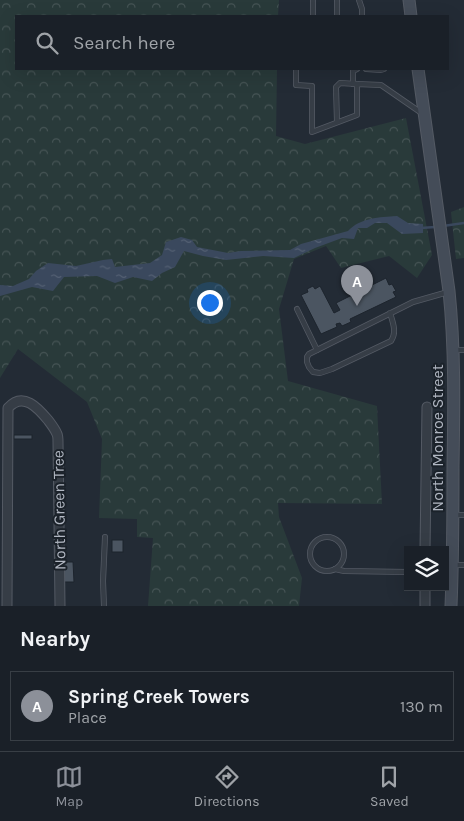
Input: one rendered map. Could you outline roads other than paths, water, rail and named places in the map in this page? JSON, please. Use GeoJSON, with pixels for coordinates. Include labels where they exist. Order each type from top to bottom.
{"type":"FeatureCollection","features":[{"type":"Feature","properties":{"kind":"street"},"geometry":{"type":"LineString","coordinates":[[409,0],[411,15]]}},
{"type":"Feature","properties":{"kind":"street","name":"North Monroe Street"},"geometry":{"type":"LineString","coordinates":[[418,70],[459,350],[456,428],[458,565],[450,606]]}},
{"type":"Feature","properties":{"kind":"street","name":"North Green Tree"},"geometry":{"type":"LineString","coordinates":[[7,606],[8,408],[16,402],[23,401],[30,403],[39,410],[57,433],[60,606]]}},
{"type":"Feature","properties":{"kind":"street"},"geometry":{"type":"LineString","coordinates":[[425,546],[427,407]]}},
{"type":"Feature","properties":{"kind":"street"},"geometry":{"type":"LineString","coordinates":[[425,591],[425,606]]}},
{"type":"Feature","properties":{"kind":"lane"},"geometry":{"type":"LineString","coordinates":[[312,15],[313,0]]}},
{"type":"Feature","properties":{"kind":"lane"},"geometry":{"type":"LineString","coordinates":[[337,0],[337,15]]}},
{"type":"Feature","properties":{"kind":"lane"},"geometry":{"type":"LineString","coordinates":[[360,0],[362,15]]}},
{"type":"Feature","properties":{"kind":"lane"},"geometry":{"type":"LineString","coordinates":[[296,70],[296,85],[312,86],[312,132],[357,114],[353,71],[355,70]]}},
{"type":"Feature","properties":{"kind":"lane"},"geometry":{"type":"LineString","coordinates":[[337,122],[336,87],[340,83],[381,85],[424,115]]}},
{"type":"Feature","properties":{"kind":"lane"},"geometry":{"type":"LineString","coordinates":[[390,313],[394,329],[394,336],[391,341],[332,369],[320,373],[313,372],[307,362],[309,354],[390,313],[413,302],[449,291]]}},
{"type":"Feature","properties":{"kind":"lane"},"geometry":{"type":"LineString","coordinates":[[297,309],[317,350]]}},
{"type":"Feature","properties":{"kind":"lane"},"geometry":{"type":"LineString","coordinates":[[104,606],[105,537]]}},
{"type":"Feature","properties":{"kind":"lane"},"geometry":{"type":"LineString","coordinates":[[335,569],[342,562],[344,551],[342,546],[334,538],[323,537],[317,539],[310,548],[310,560],[313,565],[323,571],[335,569],[344,571],[404,572]]}},
{"type":"Feature","properties":{"kind":"water"},"geometry":{"type":"Polygon","coordinates":[[[397,216],[408,223],[423,224],[423,233],[402,234],[387,223],[375,223],[367,228],[358,228],[354,239],[342,238],[294,258],[263,256],[226,260],[184,251],[175,267],[162,273],[152,281],[133,277],[115,283],[97,276],[64,277],[53,291],[32,287],[0,296],[0,285],[13,286],[29,279],[36,271],[48,263],[76,266],[112,259],[115,267],[150,263],[162,255],[166,242],[181,237],[192,240],[197,247],[228,253],[290,250],[301,244],[348,231],[364,221],[397,216]]]}},
{"type":"Feature","properties":{"kind":"waterway"},"geometry":{"type":"LineString","coordinates":[[443,226],[464,223]]}},
{"type":"Feature","properties":{"kind":"waterway"},"geometry":{"type":"LineString","coordinates":[[421,228],[435,227]]}},
{"type":"Feature","properties":{"kind":"place","name":"Spring Creek Towers"},"geometry":{"type":"Point","coordinates":[357,306]}}]}
